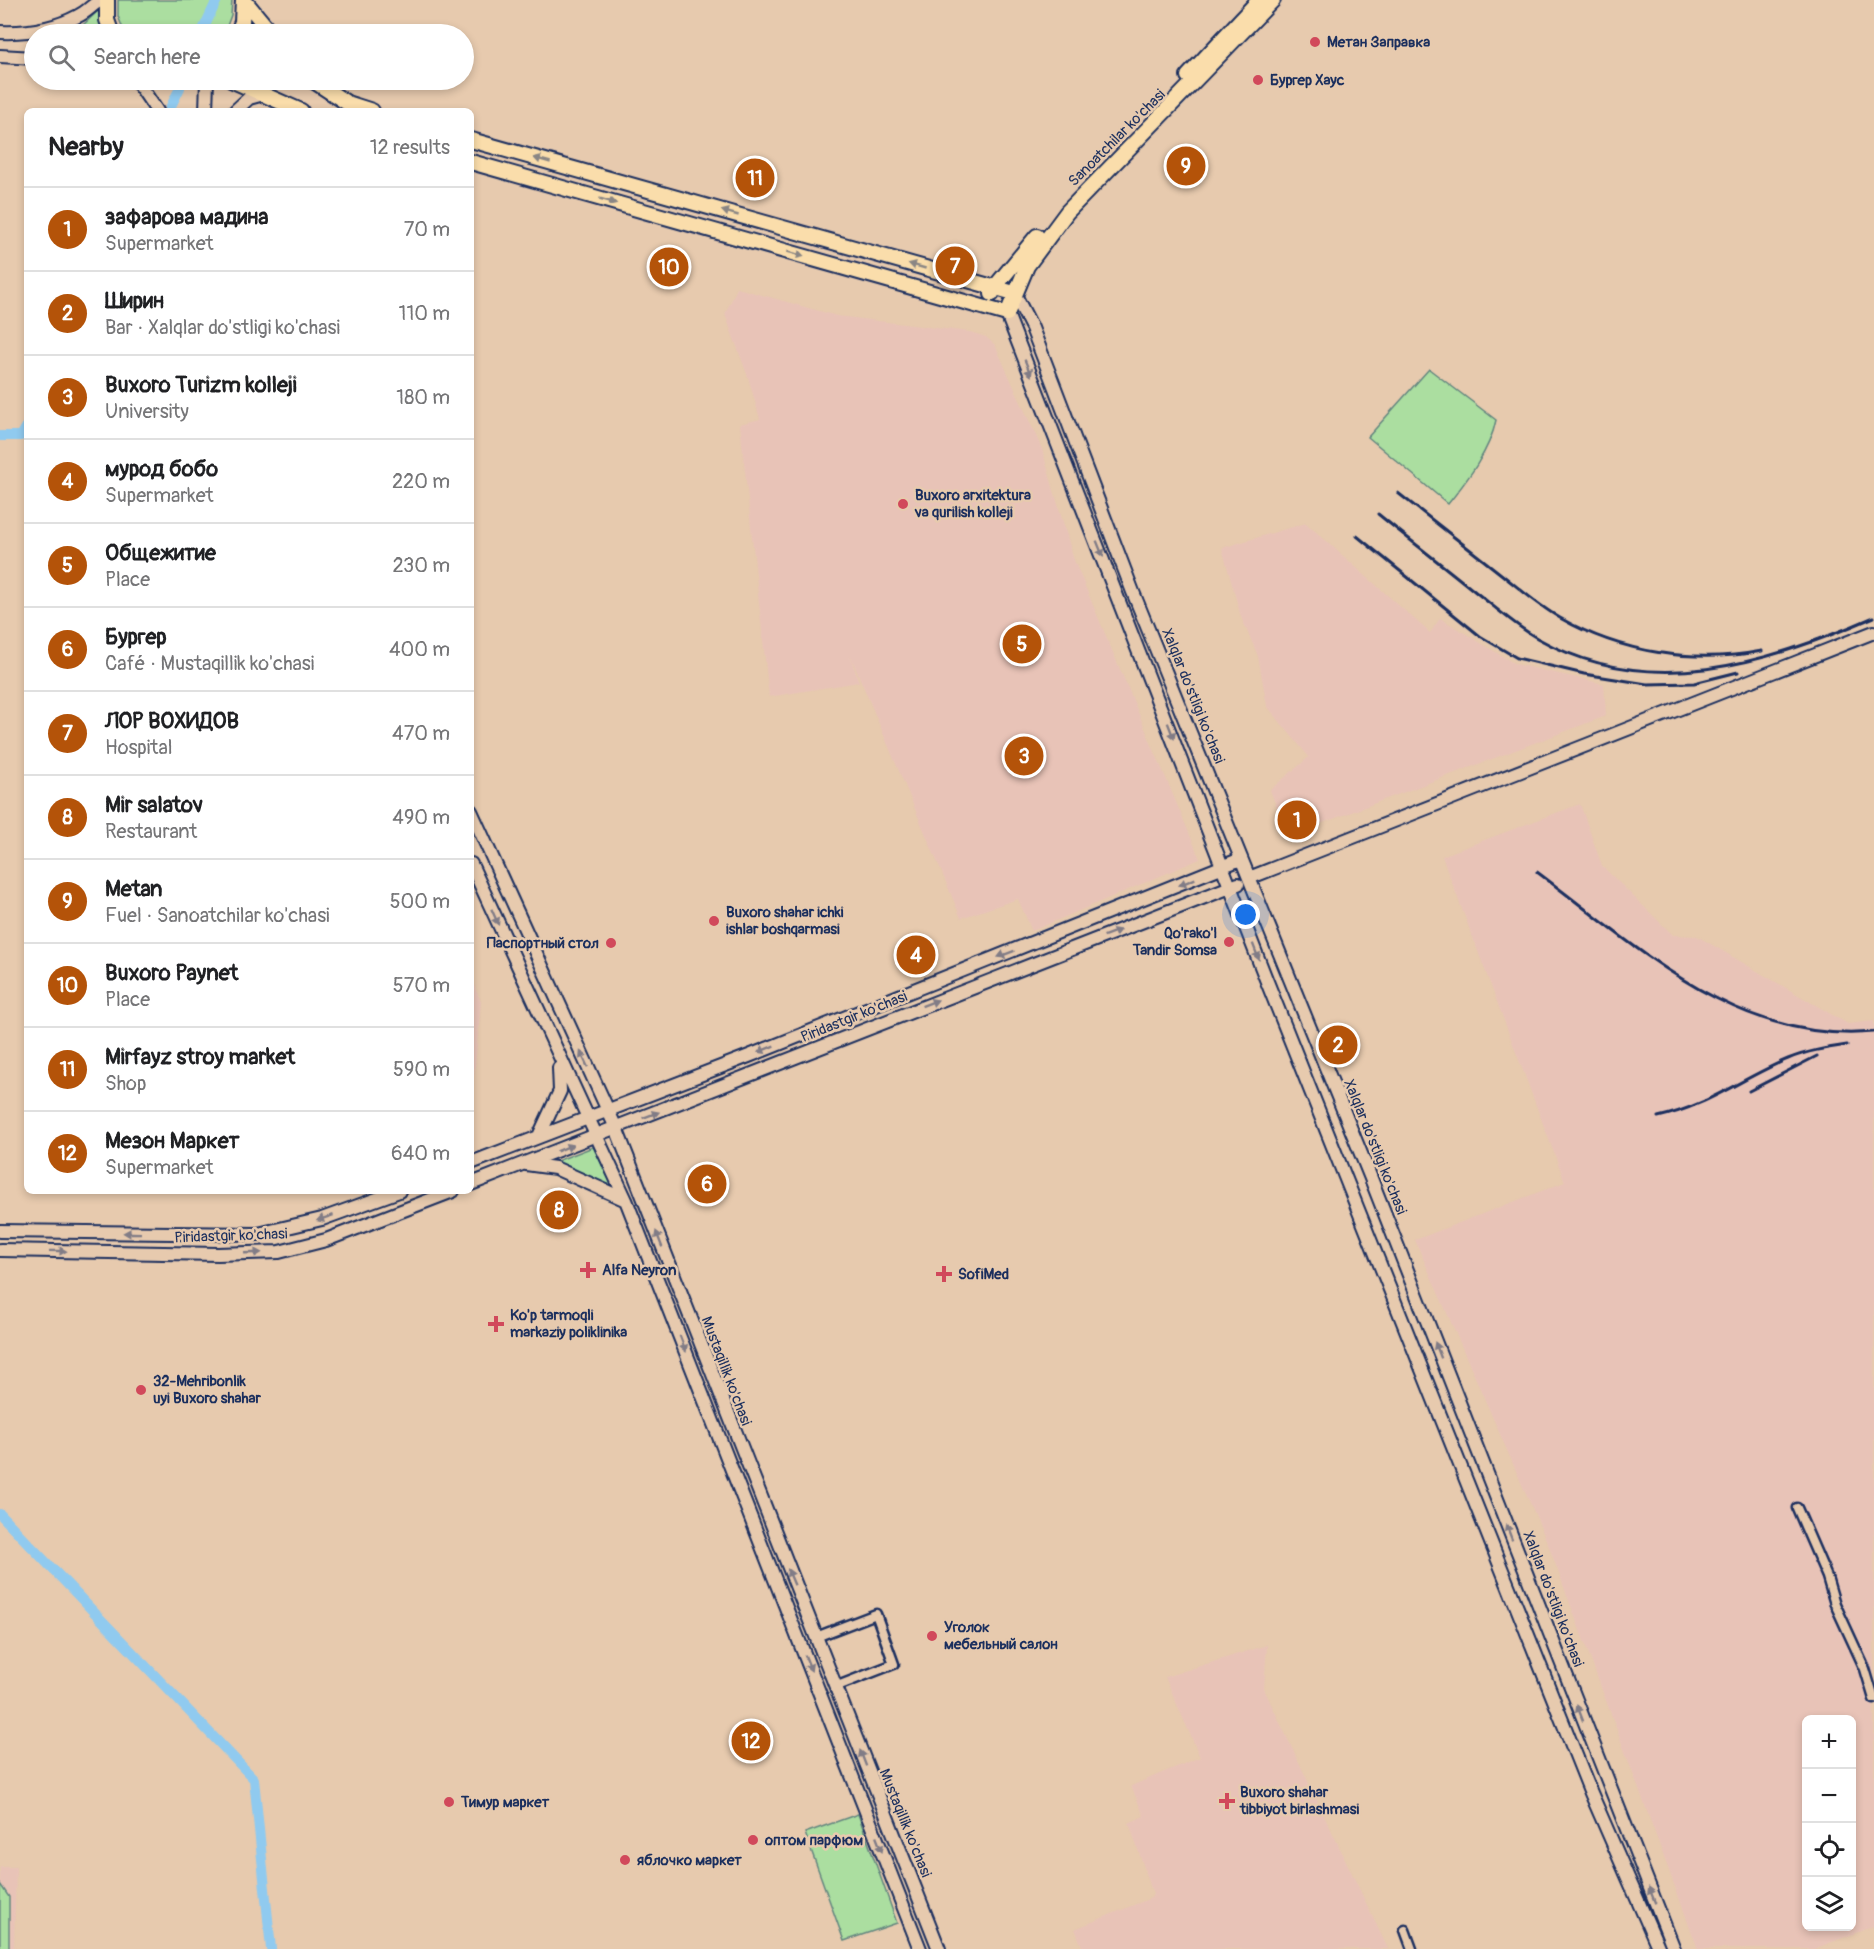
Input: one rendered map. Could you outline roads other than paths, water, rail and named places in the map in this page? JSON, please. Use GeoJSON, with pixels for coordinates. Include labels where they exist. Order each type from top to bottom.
{"type":"FeatureCollection","features":[{"type":"Feature","properties":{"kind":"main road"},"geometry":{"type":"LineString","coordinates":[[62,24],[81,15],[101,0]]}},
{"type":"Feature","properties":{"kind":"main road"},"geometry":{"type":"LineString","coordinates":[[107,0],[108,24]]}},
{"type":"Feature","properties":{"kind":"main road"},"geometry":{"type":"LineString","coordinates":[[241,24],[243,0]]}},
{"type":"Feature","properties":{"kind":"main road"},"geometry":{"type":"LineString","coordinates":[[243,0],[264,24]]}},
{"type":"Feature","properties":{"kind":"main road","name":"Sanoatchilar ko'chasi"},"geometry":{"type":"LineString","coordinates":[[989,308],[994,288],[1065,202],[1259,0]]}},
{"type":"Feature","properties":{"kind":"main road","name":"Sanoatchilar ko'chasi"},"geometry":{"type":"LineString","coordinates":[[1007,314],[1014,293],[1037,249],[1067,212],[1273,0]]}},
{"type":"Feature","properties":{"kind":"main road"},"geometry":{"type":"LineString","coordinates":[[0,32],[24,31]]}},
{"type":"Feature","properties":{"kind":"main road"},"geometry":{"type":"LineString","coordinates":[[0,56],[24,57]]}},
{"type":"Feature","properties":{"kind":"main road"},"geometry":{"type":"LineString","coordinates":[[143,90],[155,108]]}},
{"type":"Feature","properties":{"kind":"main road"},"geometry":{"type":"LineString","coordinates":[[206,108],[207,90]]}},
{"type":"Feature","properties":{"kind":"main road"},"geometry":{"type":"LineString","coordinates":[[250,90],[293,108]]}},
{"type":"Feature","properties":{"kind":"main road"},"geometry":{"type":"LineString","coordinates":[[327,90],[347,103],[363,108]]}},
{"type":"Feature","properties":{"kind":"main road"},"geometry":{"type":"LineString","coordinates":[[238,108],[249,98],[260,95]]}},
{"type":"Feature","properties":{"kind":"main road"},"geometry":{"type":"LineString","coordinates":[[474,141],[1014,293]]}},
{"type":"Feature","properties":{"kind":"main road"},"geometry":{"type":"LineString","coordinates":[[495,169],[502,149]]}},
{"type":"Feature","properties":{"kind":"main road"},"geometry":{"type":"LineString","coordinates":[[474,163],[1007,314],[1223,867],[1591,1793],[1659,1949]]}},
{"type":"Feature","properties":{"kind":"main road","name":"Xalqlar do'stligi ko'chasi"},"geometry":{"type":"LineString","coordinates":[[1014,293],[1032,328],[1133,592],[1370,1176],[1674,1949]]}},
{"type":"Feature","properties":{"kind":"main road","name":"Piridastgir ko'chasi"},"geometry":{"type":"LineString","coordinates":[[474,1183],[1232,887],[1874,632]]}},
{"type":"Feature","properties":{"kind":"main road","name":"Mustaqillik ko'chasi"},"geometry":{"type":"LineString","coordinates":[[474,818],[616,1128],[771,1527],[939,1949]]}},
{"type":"Feature","properties":{"kind":"main road","name":"Piridastgir ko'chasi"},"geometry":{"type":"LineString","coordinates":[[474,1162],[902,995],[1241,859]]}},
{"type":"Feature","properties":{"kind":"main road","name":"Mustaqillik ko'chasi"},"geometry":{"type":"LineString","coordinates":[[474,871],[557,1055],[626,1200],[920,1949]]}},
{"type":"Feature","properties":{"kind":"main road"},"geometry":{"type":"LineString","coordinates":[[902,995],[910,1011]]}},
{"type":"Feature","properties":{"kind":"main road"},"geometry":{"type":"LineString","coordinates":[[539,1136],[560,1090],[557,1055]]}},
{"type":"Feature","properties":{"kind":"main road"},"geometry":{"type":"LineString","coordinates":[[525,1164],[555,1168],[626,1200]]}},
{"type":"Feature","properties":{"kind":"main road","name":"Piridastgir ko'chasi"},"geometry":{"type":"LineString","coordinates":[[0,1231],[258,1234],[322,1220],[391,1194]]}},
{"type":"Feature","properties":{"kind":"main road","name":"Piridastgir ko'chasi"},"geometry":{"type":"LineString","coordinates":[[0,1250],[218,1254],[279,1252],[301,1247],[445,1194]]}},
{"type":"Feature","properties":{"kind":"main road"},"geometry":{"type":"LineString","coordinates":[[218,1234],[218,1254]]}},
{"type":"Feature","properties":{"kind":"main road"},"geometry":{"type":"LineString","coordinates":[[673,1319],[688,1313]]}},
{"type":"Feature","properties":{"kind":"main road"},"geometry":{"type":"LineString","coordinates":[[757,1533],[771,1527]]}},
{"type":"Feature","properties":{"kind":"main road"},"geometry":{"type":"LineString","coordinates":[[871,1823],[886,1818]]}},
{"type":"Feature","properties":{"kind":"street"},"geometry":{"type":"LineString","coordinates":[[1797,1508],[1827,1577],[1835,1604],[1865,1669],[1874,1699]]}},
{"type":"Feature","properties":{"kind":"street"},"geometry":{"type":"LineString","coordinates":[[816,1637],[876,1614],[894,1664],[835,1687]]}},
{"type":"Feature","properties":{"kind":"street"},"geometry":{"type":"LineString","coordinates":[[1405,1930],[1412,1949]]}},
{"type":"Feature","properties":{"kind":"waterway"},"geometry":{"type":"LineString","coordinates":[[206,24],[217,0]]}},
{"type":"Feature","properties":{"kind":"waterway"},"geometry":{"type":"LineString","coordinates":[[170,108],[179,90]]}},
{"type":"Feature","properties":{"kind":"waterway"},"geometry":{"type":"LineString","coordinates":[[0,436],[21,436],[24,431]]}},
{"type":"Feature","properties":{"kind":"waterway"},"geometry":{"type":"LineString","coordinates":[[0,1514],[254,1779],[271,1949]]}},
{"type":"Feature","properties":{"kind":"railway"},"geometry":{"type":"LineString","coordinates":[[1398,493],[1537,603],[1583,630],[1633,647],[1684,656],[1736,655],[1762,651]]}},
{"type":"Feature","properties":{"kind":"railway"},"geometry":{"type":"LineString","coordinates":[[1378,514],[1529,633],[1579,657],[1621,668],[1664,671],[1707,669],[1749,661],[1791,649],[1874,617]]}},
{"type":"Feature","properties":{"kind":"railway"},"geometry":{"type":"LineString","coordinates":[[1357,536],[1480,636],[1517,658],[1584,674],[1647,684],[1694,683],[1738,672]]}},
{"type":"Feature","properties":{"kind":"railway"},"geometry":{"type":"LineString","coordinates":[[1537,872],[1653,959],[1693,985],[1734,1007],[1778,1023],[1825,1032],[1874,1032]]}},
{"type":"Feature","properties":{"kind":"railway"},"geometry":{"type":"LineString","coordinates":[[1658,1117],[1709,1099],[1795,1056],[1847,1045]]}},
{"type":"Feature","properties":{"kind":"railway"},"geometry":{"type":"LineString","coordinates":[[1749,1091],[1817,1056]]}},
{"type":"Feature","properties":{"kind":"place","name":"Метан Заправка"},"geometry":{"type":"Point","coordinates":[1315,42]}},
{"type":"Feature","properties":{"kind":"place","name":"Бургер Хаус"},"geometry":{"type":"Point","coordinates":[1258,80]}},
{"type":"Feature","properties":{"kind":"place","name":"Metan"},"geometry":{"type":"Point","coordinates":[1186,166]}},
{"type":"Feature","properties":{"kind":"place","name":"Mirfayz stroy market"},"geometry":{"type":"Point","coordinates":[755,178]}},
{"type":"Feature","properties":{"kind":"place","name":"ЛОР ВОХИДОВ"},"geometry":{"type":"Point","coordinates":[955,266]}},
{"type":"Feature","properties":{"kind":"place","name":"Buxoro Paynet"},"geometry":{"type":"Point","coordinates":[669,267]}},
{"type":"Feature","properties":{"kind":"place","name":"Buxoro arxitektura va qurilish kolleji"},"geometry":{"type":"Point","coordinates":[903,504]}},
{"type":"Feature","properties":{"kind":"place","name":"Общежитие"},"geometry":{"type":"Point","coordinates":[1022,644]}},
{"type":"Feature","properties":{"kind":"place","name":"Buxoro Turizm kolleji"},"geometry":{"type":"Point","coordinates":[1024,756]}},
{"type":"Feature","properties":{"kind":"place","name":"зафарова мадина"},"geometry":{"type":"Point","coordinates":[1297,820]}},
{"type":"Feature","properties":{"kind":"place","name":"Buxoro shahar ichki ishlar boshqarmasi"},"geometry":{"type":"Point","coordinates":[714,921]}},
{"type":"Feature","properties":{"kind":"place","name":"Qo'rako'l Tandir Somsa"},"geometry":{"type":"Point","coordinates":[1229,942]}},
{"type":"Feature","properties":{"kind":"place","name":"Паспортный стол"},"geometry":{"type":"Point","coordinates":[611,943]}},
{"type":"Feature","properties":{"kind":"place","name":"мурод бобо"},"geometry":{"type":"Point","coordinates":[916,955]}},
{"type":"Feature","properties":{"kind":"place","name":"Ширин"},"geometry":{"type":"Point","coordinates":[1338,1045]}},
{"type":"Feature","properties":{"kind":"place","name":"Бургер"},"geometry":{"type":"Point","coordinates":[707,1184]}},
{"type":"Feature","properties":{"kind":"place","name":"Mir salatov"},"geometry":{"type":"Point","coordinates":[559,1210]}},
{"type":"Feature","properties":{"kind":"place","name":"Alfa Neyron"},"geometry":{"type":"Point","coordinates":[588,1270]}},
{"type":"Feature","properties":{"kind":"place","name":"SofiMed"},"geometry":{"type":"Point","coordinates":[944,1274]}},
{"type":"Feature","properties":{"kind":"place","name":"Ko'p tarmoqli markaziy poliklinika"},"geometry":{"type":"Point","coordinates":[496,1324]}},
{"type":"Feature","properties":{"kind":"place","name":"32-Mehribonlik uyi Buxoro shahar"},"geometry":{"type":"Point","coordinates":[141,1390]}},
{"type":"Feature","properties":{"kind":"place","name":"Уголок мебельный салон"},"geometry":{"type":"Point","coordinates":[932,1636]}},
{"type":"Feature","properties":{"kind":"place","name":"Мезон Маркет"},"geometry":{"type":"Point","coordinates":[751,1741]}},
{"type":"Feature","properties":{"kind":"place","name":"Buxoro shahar tibbiyot birlashmasi"},"geometry":{"type":"Point","coordinates":[1227,1801]}},
{"type":"Feature","properties":{"kind":"place","name":"Тимур маркет"},"geometry":{"type":"Point","coordinates":[449,1802]}},
{"type":"Feature","properties":{"kind":"place","name":"оптом парфюм"},"geometry":{"type":"Point","coordinates":[753,1840]}},
{"type":"Feature","properties":{"kind":"place","name":"яблочко маркет"},"geometry":{"type":"Point","coordinates":[625,1860]}}]}
